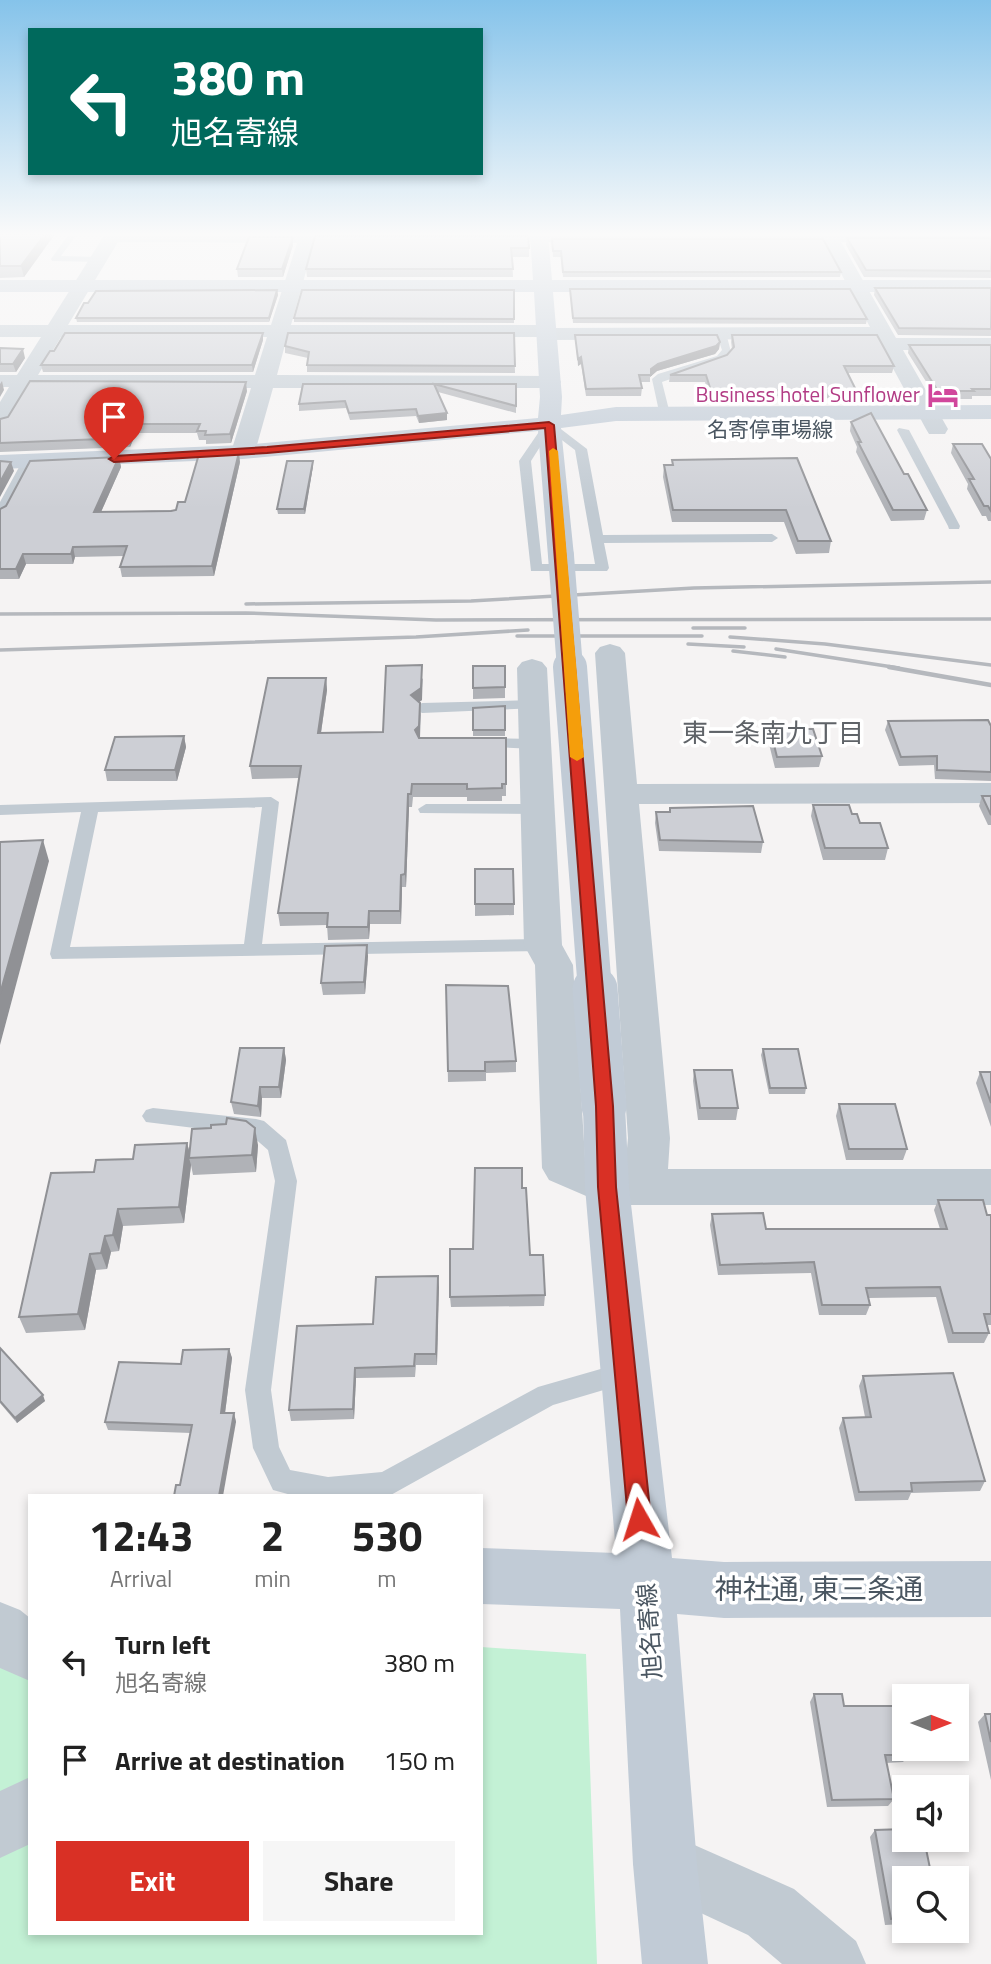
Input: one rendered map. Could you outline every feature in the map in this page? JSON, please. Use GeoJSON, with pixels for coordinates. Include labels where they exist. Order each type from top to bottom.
{"type":"FeatureCollection","features":[{"type":"Feature","properties":{"kind":"main road"},"geometry":{"type":"LineString","coordinates":[[0,462],[243,452],[549,425],[550,382],[545,326]]}},
{"type":"Feature","properties":{"kind":"main road","name":"名寄停車場線"},"geometry":{"type":"LineString","coordinates":[[549,425],[619,430],[902,430],[932,421],[991,412]]}},
{"type":"Feature","properties":{"kind":"main road","name":"名寄停車場線"},"geometry":{"type":"LineString","coordinates":[[549,425],[616,414],[664,414],[932,421],[991,429]]}},
{"type":"Feature","properties":{"kind":"main road","name":"旭名寄線"},"geometry":{"type":"LineString","coordinates":[[549,425],[604,1106],[626,1186],[625,1373],[648,1585],[665,1864],[675,1964]]}},
{"type":"Feature","properties":{"kind":"main road","name":"神社通, 東三条通"},"geometry":{"type":"LineString","coordinates":[[483,1576],[567,1577],[724,1590],[991,1589]]}},
{"type":"Feature","properties":{"kind":"street"},"geometry":{"type":"LineString","coordinates":[[0,420],[58,326]]}},
{"type":"Feature","properties":{"kind":"street"},"geometry":{"type":"LineString","coordinates":[[243,452],[281,326]]}},
{"type":"Feature","properties":{"kind":"street"},"geometry":{"type":"LineString","coordinates":[[880,326],[932,421]]}},
{"type":"Feature","properties":{"kind":"street"},"geometry":{"type":"LineString","coordinates":[[0,331],[721,333],[991,344]]}},
{"type":"Feature","properties":{"kind":"street"},"geometry":{"type":"LineString","coordinates":[[0,381],[550,382]]}},
{"type":"Feature","properties":{"kind":"street"},"geometry":{"type":"LineString","coordinates":[[610,653],[649,1138],[626,1186]]}},
{"type":"Feature","properties":{"kind":"street"},"geometry":{"type":"LineString","coordinates":[[531,668],[543,945],[554,965],[564,1168],[626,1186],[991,1187]]}},
{"type":"Feature","properties":{"kind":"street"},"geometry":{"type":"LineString","coordinates":[[621,794],[991,793]]}},
{"type":"Feature","properties":{"kind":"street"},"geometry":{"type":"LineString","coordinates":[[0,1630],[28,1651]]}},
{"type":"Feature","properties":{"kind":"street"},"geometry":{"type":"LineString","coordinates":[[0,1827],[28,1809]]}},
{"type":"Feature","properties":{"kind":"street"},"geometry":{"type":"LineString","coordinates":[[665,1864],[771,1912],[833,1964]]}},
{"type":"Feature","properties":{"kind":"lane"},"geometry":{"type":"LineString","coordinates":[[664,414],[656,381],[663,376],[721,358],[727,350],[721,333]]}},
{"type":"Feature","properties":{"kind":"lane"},"geometry":{"type":"LineString","coordinates":[[549,425],[581,449],[599,539],[602,568],[536,568],[525,461],[549,425]]}},
{"type":"Feature","properties":{"kind":"lane"},"geometry":{"type":"LineString","coordinates":[[902,430],[954,526]]}},
{"type":"Feature","properties":{"kind":"lane"},"geometry":{"type":"LineString","coordinates":[[0,514],[28,461]]}},
{"type":"Feature","properties":{"kind":"lane"},"geometry":{"type":"LineString","coordinates":[[599,539],[772,538]]}},
{"type":"Feature","properties":{"kind":"lane"},"geometry":{"type":"LineString","coordinates":[[422,708],[534,705]]}},
{"type":"Feature","properties":{"kind":"lane"},"geometry":{"type":"LineString","coordinates":[[467,743],[535,744]]}},
{"type":"Feature","properties":{"kind":"lane"},"geometry":{"type":"LineString","coordinates":[[0,810],[271,802],[252,951]]}},
{"type":"Feature","properties":{"kind":"lane"},"geometry":{"type":"LineString","coordinates":[[91,807],[59,954],[543,945]]}},
{"type":"Feature","properties":{"kind":"lane"},"geometry":{"type":"LineString","coordinates":[[426,810],[536,809]]}},
{"type":"Feature","properties":{"kind":"lane"},"geometry":{"type":"LineString","coordinates":[[153,1116],[256,1127],[278,1146],[286,1181],[258,1390],[266,1448],[282,1482],[328,1490],[385,1485],[547,1395],[625,1373]]}},
{"type":"Feature","properties":{"kind":"green space"},"geometry":{"type":"Polygon","coordinates":[[[483,1647],[586,1654],[597,1964],[0,1964],[0,1652],[28,1667],[28,1935],[483,1935],[483,1647]]]}},
{"type":"Feature","properties":{"kind":"building"},"geometry":{"type":"Polygon","coordinates":[[[898,326],[991,326],[991,329],[899,328],[898,326]]]}},
{"type":"Feature","properties":{"kind":"building"},"geometry":{"type":"Polygon","coordinates":[[[65,333],[263,333],[252,365],[41,365],[65,333]]]}},
{"type":"Feature","properties":{"kind":"building"},"geometry":{"type":"Polygon","coordinates":[[[288,333],[514,333],[515,366],[307,365],[309,352],[285,346],[288,333]]]}},
{"type":"Feature","properties":{"kind":"building"},"geometry":{"type":"Polygon","coordinates":[[[575,335],[717,335],[720,342],[716,346],[658,364],[651,369],[651,375],[639,375],[642,388],[586,389],[575,335]]]}},
{"type":"Feature","properties":{"kind":"building"},"geometry":{"type":"Polygon","coordinates":[[[732,335],[877,335],[894,366],[844,366],[856,390],[711,391],[706,375],[670,375],[727,355],[734,347],[732,335]]]}},
{"type":"Feature","properties":{"kind":"building"},"geometry":{"type":"Polygon","coordinates":[[[909,345],[991,345],[991,389],[938,391],[909,345]]]}},
{"type":"Feature","properties":{"kind":"building"},"geometry":{"type":"Polygon","coordinates":[[[0,348],[23,349],[13,364],[0,364],[0,348]]]}},
{"type":"Feature","properties":{"kind":"building"},"geometry":{"type":"Polygon","coordinates":[[[30,381],[246,382],[230,434],[205,435],[206,431],[197,431],[200,424],[134,424],[128,438],[0,443],[0,419],[8,417],[30,381]]]}},
{"type":"Feature","properties":{"kind":"building"},"geometry":{"type":"Polygon","coordinates":[[[303,384],[434,384],[447,413],[418,416],[416,409],[349,413],[345,401],[299,404],[303,384]]]}},
{"type":"Feature","properties":{"kind":"building"},"geometry":{"type":"Polygon","coordinates":[[[434,384],[516,384],[516,406],[434,384]]]}},
{"type":"Feature","properties":{"kind":"building"},"geometry":{"type":"Polygon","coordinates":[[[871,413],[927,510],[893,510],[858,442],[861,442],[851,422],[871,413]]]}},
{"type":"Feature","properties":{"kind":"building"},"geometry":{"type":"Polygon","coordinates":[[[953,444],[982,444],[991,459],[991,511],[988,506],[984,506],[969,479],[974,479],[953,444]]]}},
{"type":"Feature","properties":{"kind":"building"},"geometry":{"type":"Polygon","coordinates":[[[239,452],[212,566],[120,567],[127,546],[73,547],[71,554],[23,554],[16,569],[0,569],[0,509],[6,506],[30,461],[119,457],[94,512],[171,511],[176,510],[178,502],[185,502],[199,454],[239,452]]]}},
{"type":"Feature","properties":{"kind":"building"},"geometry":{"type":"Polygon","coordinates":[[[797,458],[831,541],[798,541],[786,510],[673,510],[664,465],[673,465],[672,460],[797,458]]]}},
{"type":"Feature","properties":{"kind":"building"},"geometry":{"type":"Polygon","coordinates":[[[0,461],[11,462],[0,482],[0,461]]]}},
{"type":"Feature","properties":{"kind":"building"},"geometry":{"type":"Polygon","coordinates":[[[287,461],[313,461],[304,509],[277,509],[287,461]]]}},
{"type":"Feature","properties":{"kind":"building"},"geometry":{"type":"Polygon","coordinates":[[[422,665],[421,688],[411,695],[420,703],[419,726],[415,730],[419,738],[506,738],[506,784],[502,784],[502,788],[467,789],[467,784],[412,784],[411,794],[408,794],[405,874],[401,875],[400,911],[369,911],[368,927],[327,927],[328,913],[278,913],[301,766],[250,766],[268,678],[326,678],[318,733],[383,732],[386,666],[422,665]]]}},
{"type":"Feature","properties":{"kind":"building"},"geometry":{"type":"Polygon","coordinates":[[[473,666],[505,666],[505,687],[473,688],[473,666]]]}},
{"type":"Feature","properties":{"kind":"building"},"geometry":{"type":"Polygon","coordinates":[[[505,706],[505,730],[473,730],[473,708],[505,706]]]}},
{"type":"Feature","properties":{"kind":"building"},"geometry":{"type":"Polygon","coordinates":[[[988,720],[991,726],[991,772],[937,770],[937,756],[901,757],[888,721],[988,720]]]}},
{"type":"Feature","properties":{"kind":"building"},"geometry":{"type":"Polygon","coordinates":[[[770,729],[813,729],[822,756],[777,757],[770,729]]]}},
{"type":"Feature","properties":{"kind":"building"},"geometry":{"type":"Polygon","coordinates":[[[184,736],[175,770],[105,770],[115,737],[184,736]]]}},
{"type":"Feature","properties":{"kind":"building"},"geometry":{"type":"Polygon","coordinates":[[[982,796],[991,796],[991,815],[982,796]]]}},
{"type":"Feature","properties":{"kind":"building"},"geometry":{"type":"Polygon","coordinates":[[[813,805],[849,805],[852,814],[857,814],[860,823],[880,823],[888,848],[825,848],[813,805]]]}},
{"type":"Feature","properties":{"kind":"building"},"geometry":{"type":"Polygon","coordinates":[[[753,806],[763,842],[660,840],[656,812],[670,812],[670,808],[753,806]]]}},
{"type":"Feature","properties":{"kind":"building"},"geometry":{"type":"Polygon","coordinates":[[[43,840],[0,994],[0,842],[43,840]]]}},
{"type":"Feature","properties":{"kind":"building"},"geometry":{"type":"Polygon","coordinates":[[[475,869],[513,869],[514,904],[475,904],[475,869]]]}},
{"type":"Feature","properties":{"kind":"building"},"geometry":{"type":"Polygon","coordinates":[[[367,945],[364,982],[321,983],[325,946],[367,945]]]}},
{"type":"Feature","properties":{"kind":"building"},"geometry":{"type":"Polygon","coordinates":[[[446,985],[508,986],[516,1061],[485,1062],[485,1071],[448,1071],[446,985]]]}},
{"type":"Feature","properties":{"kind":"building"},"geometry":{"type":"Polygon","coordinates":[[[240,1048],[284,1048],[279,1087],[260,1087],[258,1106],[231,1102],[240,1048]]]}},
{"type":"Feature","properties":{"kind":"building"},"geometry":{"type":"Polygon","coordinates":[[[763,1049],[798,1049],[806,1088],[770,1088],[763,1049]]]}},
{"type":"Feature","properties":{"kind":"building"},"geometry":{"type":"Polygon","coordinates":[[[694,1070],[732,1070],[738,1108],[700,1108],[694,1070]]]}},
{"type":"Feature","properties":{"kind":"building"},"geometry":{"type":"Polygon","coordinates":[[[980,1072],[991,1072],[991,1103],[980,1072]]]}},
{"type":"Feature","properties":{"kind":"building"},"geometry":{"type":"Polygon","coordinates":[[[839,1104],[895,1104],[907,1149],[849,1149],[839,1104]]]}},
{"type":"Feature","properties":{"kind":"building"},"geometry":{"type":"Polygon","coordinates":[[[227,1118],[246,1121],[255,1128],[252,1155],[189,1158],[192,1129],[226,1124],[227,1118]]]}},
{"type":"Feature","properties":{"kind":"building"},"geometry":{"type":"Polygon","coordinates":[[[187,1143],[179,1207],[118,1209],[113,1235],[105,1236],[101,1253],[90,1254],[78,1314],[19,1317],[51,1173],[94,1172],[96,1160],[133,1159],[135,1145],[187,1143]]]}},
{"type":"Feature","properties":{"kind":"building"},"geometry":{"type":"Polygon","coordinates":[[[475,1168],[522,1168],[522,1188],[526,1188],[530,1255],[543,1255],[545,1295],[450,1297],[450,1249],[473,1249],[475,1168]]]}},
{"type":"Feature","properties":{"kind":"building"},"geometry":{"type":"Polygon","coordinates":[[[938,1200],[983,1200],[987,1215],[991,1215],[991,1314],[984,1314],[989,1333],[953,1333],[940,1287],[866,1288],[870,1305],[822,1305],[814,1262],[720,1265],[712,1214],[763,1213],[766,1229],[947,1229],[938,1200]]]}},
{"type":"Feature","properties":{"kind":"building"},"geometry":{"type":"Polygon","coordinates":[[[438,1276],[436,1354],[415,1354],[414,1366],[355,1368],[353,1409],[289,1410],[297,1326],[373,1324],[376,1277],[438,1276]]]}},
{"type":"Feature","properties":{"kind":"building"},"geometry":{"type":"Polygon","coordinates":[[[0,1348],[43,1395],[15,1418],[0,1401],[0,1348]]]}},
{"type":"Feature","properties":{"kind":"building"},"geometry":{"type":"Polygon","coordinates":[[[229,1349],[221,1413],[234,1413],[219,1494],[174,1494],[176,1485],[180,1485],[192,1425],[105,1422],[119,1362],[181,1364],[183,1350],[229,1349]]]}},
{"type":"Feature","properties":{"kind":"building"},"geometry":{"type":"Polygon","coordinates":[[[953,1373],[985,1481],[911,1483],[912,1491],[859,1492],[843,1418],[871,1417],[863,1376],[953,1373]]]}},
{"type":"Feature","properties":{"kind":"building"},"geometry":{"type":"Polygon","coordinates":[[[814,1694],[842,1694],[844,1706],[892,1706],[892,1755],[885,1755],[892,1799],[832,1800],[814,1694]]]}},
{"type":"Feature","properties":{"kind":"building"},"geometry":{"type":"Polygon","coordinates":[[[985,1714],[991,1714],[991,1742],[985,1714]]]}},
{"type":"Feature","properties":{"kind":"building"},"geometry":{"type":"Polygon","coordinates":[[[892,1829],[892,1852],[927,1852],[930,1866],[892,1866],[892,1919],[891,1919],[875,1830],[892,1829]]]}},
{"type":"Feature","properties":{"kind":"railway"},"geometry":{"type":"LineString","coordinates":[[246,604],[471,601],[694,588],[991,582]]}},
{"type":"Feature","properties":{"kind":"railway"},"geometry":{"type":"LineString","coordinates":[[0,614],[246,613],[436,620],[991,619]]}},
{"type":"Feature","properties":{"kind":"railway"},"geometry":{"type":"LineString","coordinates":[[693,628],[745,628]]}},
{"type":"Feature","properties":{"kind":"railway"},"geometry":{"type":"LineString","coordinates":[[0,650],[416,637],[528,630]]}},
{"type":"Feature","properties":{"kind":"railway"},"geometry":{"type":"LineString","coordinates":[[517,636],[702,636]]}},
{"type":"Feature","properties":{"kind":"railway"},"geometry":{"type":"LineString","coordinates":[[730,637],[825,644],[991,665]]}},
{"type":"Feature","properties":{"kind":"railway"},"geometry":{"type":"LineString","coordinates":[[688,644],[744,647]]}},
{"type":"Feature","properties":{"kind":"railway"},"geometry":{"type":"LineString","coordinates":[[776,649],[899,668]]}},
{"type":"Feature","properties":{"kind":"railway"},"geometry":{"type":"LineString","coordinates":[[733,651],[785,657]]}},
{"type":"Feature","properties":{"kind":"railway"},"geometry":{"type":"LineString","coordinates":[[889,667],[991,685]]}},
{"type":"Feature","properties":{"kind":"slow traffic"},"geometry":{"type":"LineString","coordinates":[[553,451],[577,757]]}},
{"type":"Feature","properties":{"kind":"place","name":"Business hotel Sunflower"},"geometry":{"type":"Point","coordinates":[943,395]}},
{"type":"Feature","properties":{"kind":"district","name":"東一条南九丁目"},"geometry":{"type":"Point","coordinates":[773,733]}},
{"type":"Feature","properties":{"kind":"route"},"geometry":{"type":"LineString","coordinates":[[114,459],[267,450],[549,425],[604,1106],[607,1187],[639,1519]]}}]}
